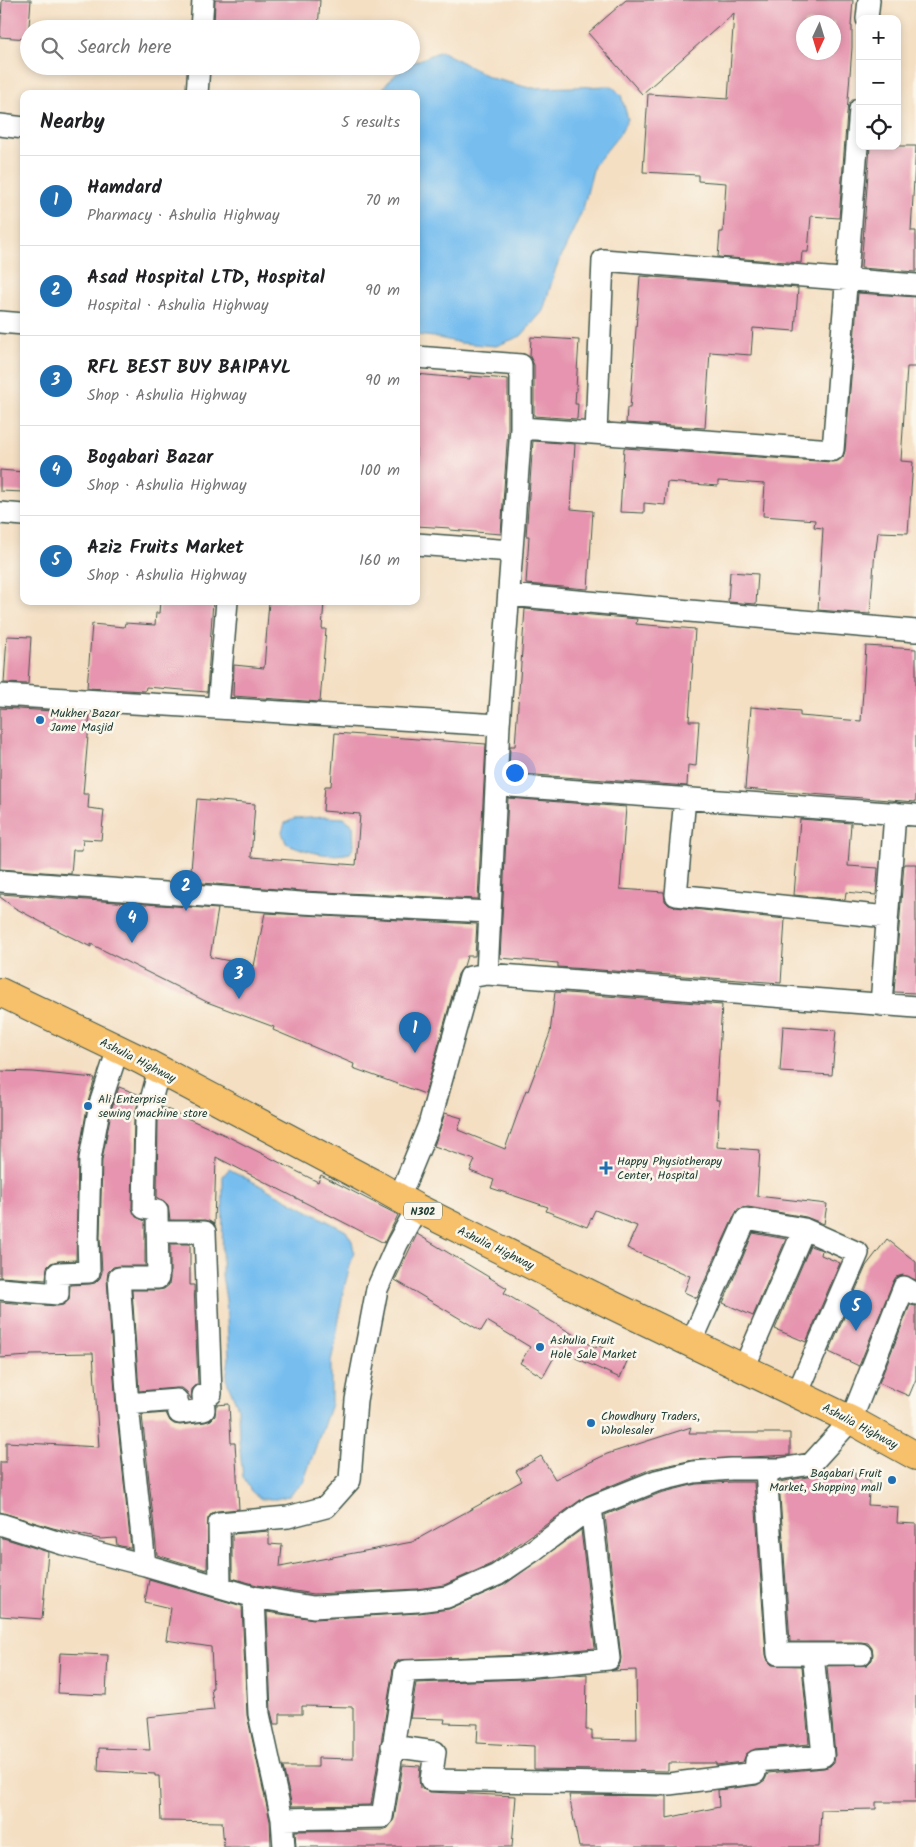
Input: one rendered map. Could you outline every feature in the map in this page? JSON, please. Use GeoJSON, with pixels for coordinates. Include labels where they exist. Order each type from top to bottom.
{"type":"FeatureCollection","features":[{"type":"Feature","properties":{"kind":"highway","name":"Ashulia Highway"},"geometry":{"type":"LineString","coordinates":[[0,992],[159,1070],[408,1203],[691,1343],[852,1420],[916,1456]]}},
{"type":"Feature","properties":{"kind":"street"},"geometry":{"type":"LineString","coordinates":[[202,20],[203,0]]}},
{"type":"Feature","properties":{"kind":"street"},"geometry":{"type":"LineString","coordinates":[[867,15],[869,0]]}},
{"type":"Feature","properties":{"kind":"street"},"geometry":{"type":"LineString","coordinates":[[197,90],[198,75]]}},
{"type":"Feature","properties":{"kind":"street"},"geometry":{"type":"LineString","coordinates":[[0,125],[20,128]]}},
{"type":"Feature","properties":{"kind":"street"},"geometry":{"type":"LineString","coordinates":[[521,428],[833,450],[856,150]]}},
{"type":"Feature","properties":{"kind":"street"},"geometry":{"type":"LineString","coordinates":[[596,433],[603,260],[916,286]]}},
{"type":"Feature","properties":{"kind":"street"},"geometry":{"type":"LineString","coordinates":[[0,322],[20,324]]}},
{"type":"Feature","properties":{"kind":"street"},"geometry":{"type":"LineString","coordinates":[[420,357],[521,365],[521,428],[499,725],[487,974]]}},
{"type":"Feature","properties":{"kind":"street"},"geometry":{"type":"LineString","coordinates":[[0,513],[20,515]]}},
{"type":"Feature","properties":{"kind":"street"},"geometry":{"type":"LineString","coordinates":[[420,544],[512,551]]}},
{"type":"Feature","properties":{"kind":"street"},"geometry":{"type":"LineString","coordinates":[[508,595],[916,631]]}},
{"type":"Feature","properties":{"kind":"street"},"geometry":{"type":"LineString","coordinates":[[218,708],[228,605]]}},
{"type":"Feature","properties":{"kind":"street"},"geometry":{"type":"LineString","coordinates":[[0,695],[499,725]]}},
{"type":"Feature","properties":{"kind":"street"},"geometry":{"type":"LineString","coordinates":[[496,785],[916,815]]}},
{"type":"Feature","properties":{"kind":"street"},"geometry":{"type":"LineString","coordinates":[[685,798],[676,895],[888,917]]}},
{"type":"Feature","properties":{"kind":"street"},"geometry":{"type":"LineString","coordinates":[[881,1005],[895,813]]}},
{"type":"Feature","properties":{"kind":"street"},"geometry":{"type":"LineString","coordinates":[[0,881],[301,902],[490,912]]}},
{"type":"Feature","properties":{"kind":"street"},"geometry":{"type":"LineString","coordinates":[[220,1586],[220,1523],[288,1517],[326,1507],[350,1480],[356,1400],[377,1289],[397,1244],[470,977],[487,974],[916,1008]]}},
{"type":"Feature","properties":{"kind":"street"},"geometry":{"type":"LineString","coordinates":[[0,1289],[58,1294],[58,1273],[89,1272],[90,1159],[100,1104],[118,1050]]}},
{"type":"Feature","properties":{"kind":"street"},"geometry":{"type":"LineString","coordinates":[[145,1565],[128,1404],[119,1278],[158,1278],[157,1211],[144,1208],[146,1119],[159,1070]]}},
{"type":"Feature","properties":{"kind":"street"},"geometry":{"type":"LineString","coordinates":[[691,1343],[746,1219],[804,1230],[858,1253],[798,1394]]}},
{"type":"Feature","properties":{"kind":"street"},"geometry":{"type":"LineString","coordinates":[[744,1368],[804,1230]]}},
{"type":"Feature","properties":{"kind":"street"},"geometry":{"type":"LineString","coordinates":[[128,1404],[177,1400],[179,1413],[204,1410],[203,1395],[211,1394],[205,1232],[157,1232]]}},
{"type":"Feature","properties":{"kind":"street"},"geometry":{"type":"LineString","coordinates":[[0,1524],[63,1544],[145,1565],[254,1597],[312,1608],[418,1602],[446,1597],[497,1575],[591,1507],[656,1481],[694,1472],[766,1469],[811,1464],[852,1420],[904,1287],[916,1294]]}},
{"type":"Feature","properties":{"kind":"street"},"geometry":{"type":"LineString","coordinates":[[766,1469],[778,1654],[861,1654]]}},
{"type":"Feature","properties":{"kind":"street"},"geometry":{"type":"LineString","coordinates":[[282,1819],[382,1817],[405,1670],[523,1667],[609,1659],[591,1507]]}},
{"type":"Feature","properties":{"kind":"street"},"geometry":{"type":"LineString","coordinates":[[254,1597],[258,1714],[282,1819],[284,1847]]}},
{"type":"Feature","properties":{"kind":"street"},"geometry":{"type":"LineString","coordinates":[[392,1746],[435,1752],[431,1780],[669,1784],[755,1773],[756,1761],[823,1756],[813,1654]]}},
{"type":"Feature","properties":{"kind":"water"},"geometry":{"type":"Polygon","coordinates":[[[441,51],[491,78],[530,88],[612,86],[621,95],[628,119],[619,135],[594,166],[583,209],[556,268],[543,311],[521,336],[496,346],[461,343],[420,335],[420,90],[382,90],[396,75],[420,75],[420,60],[441,51]]]}},
{"type":"Feature","properties":{"kind":"water"},"geometry":{"type":"Polygon","coordinates":[[[344,818],[353,825],[354,846],[350,853],[334,855],[318,853],[286,843],[282,832],[285,823],[294,819],[344,818]]]}},
{"type":"Feature","properties":{"kind":"water"},"geometry":{"type":"Polygon","coordinates":[[[229,1169],[346,1231],[352,1241],[354,1251],[343,1292],[331,1361],[331,1404],[303,1483],[288,1496],[276,1499],[261,1499],[251,1491],[243,1477],[238,1408],[226,1379],[229,1358],[226,1300],[222,1275],[223,1176],[229,1169]]]}},
{"type":"Feature","properties":{"kind":"building"},"geometry":{"type":"Polygon","coordinates":[[[2,0],[31,0],[29,20],[20,20],[20,38],[0,37],[2,0]]]}},
{"type":"Feature","properties":{"kind":"building"},"geometry":{"type":"Polygon","coordinates":[[[215,0],[320,0],[319,20],[214,20],[215,0]]]}},
{"type":"Feature","properties":{"kind":"building"},"geometry":{"type":"Polygon","coordinates":[[[626,0],[853,0],[852,48],[839,218],[811,216],[808,252],[802,252],[801,263],[718,257],[720,232],[723,232],[726,183],[698,181],[698,175],[643,172],[648,94],[728,99],[734,13],[642,94],[588,33],[626,0]]]}},
{"type":"Feature","properties":{"kind":"building"},"geometry":{"type":"Polygon","coordinates":[[[901,146],[916,146],[911,231],[916,231],[916,272],[861,268],[870,150],[901,150],[901,146]]]}},
{"type":"Feature","properties":{"kind":"building"},"geometry":{"type":"Polygon","coordinates":[[[640,276],[798,288],[795,331],[753,328],[751,355],[710,352],[705,428],[626,423],[627,408],[630,408],[640,276]]]}},
{"type":"Feature","properties":{"kind":"building"},"geometry":{"type":"Polygon","coordinates":[[[858,293],[916,297],[916,367],[907,367],[901,461],[913,462],[908,533],[878,532],[870,614],[818,610],[823,528],[814,527],[815,520],[763,516],[765,484],[718,481],[718,486],[667,482],[665,505],[644,503],[644,513],[620,512],[624,448],[832,462],[838,461],[843,457],[858,293]]]}},
{"type":"Feature","properties":{"kind":"building"},"geometry":{"type":"Polygon","coordinates":[[[531,337],[579,340],[575,404],[578,404],[577,419],[534,416],[534,365],[530,357],[531,337]]]}},
{"type":"Feature","properties":{"kind":"building"},"geometry":{"type":"Polygon","coordinates":[[[420,374],[470,379],[470,376],[508,379],[508,428],[501,534],[450,530],[450,528],[420,526],[420,374]]]}},
{"type":"Feature","properties":{"kind":"building"},"geometry":{"type":"Polygon","coordinates":[[[533,441],[575,444],[571,509],[593,511],[588,589],[526,584],[529,536],[526,536],[533,441]]]}},
{"type":"Feature","properties":{"kind":"building"},"geometry":{"type":"Polygon","coordinates":[[[0,470],[20,472],[20,492],[0,491],[0,470]]]}},
{"type":"Feature","properties":{"kind":"building"},"geometry":{"type":"Polygon","coordinates":[[[730,572],[758,574],[756,604],[728,602],[730,572]]]}},
{"type":"Feature","properties":{"kind":"building"},"geometry":{"type":"Polygon","coordinates":[[[160,605],[213,605],[207,692],[146,687],[145,691],[87,688],[92,624],[124,627],[125,623],[155,625],[156,613],[159,613],[160,605]]]}},
{"type":"Feature","properties":{"kind":"building"},"geometry":{"type":"Polygon","coordinates":[[[269,605],[324,605],[322,629],[326,629],[320,702],[233,696],[234,665],[264,668],[269,605]]]}},
{"type":"Feature","properties":{"kind":"building"},"geometry":{"type":"Polygon","coordinates":[[[525,609],[637,619],[636,624],[695,629],[689,721],[699,721],[696,766],[688,765],[687,786],[509,773],[510,746],[515,746],[525,609]]]}},
{"type":"Feature","properties":{"kind":"building"},"geometry":{"type":"Polygon","coordinates":[[[7,636],[31,637],[28,684],[4,683],[7,636]]]}},
{"type":"Feature","properties":{"kind":"building"},"geometry":{"type":"Polygon","coordinates":[[[866,646],[916,649],[916,802],[745,789],[751,707],[800,711],[800,716],[861,721],[866,646]]]}},
{"type":"Feature","properties":{"kind":"building"},"geometry":{"type":"Polygon","coordinates":[[[0,708],[90,713],[83,794],[89,794],[88,808],[104,810],[101,840],[83,839],[82,850],[73,850],[71,874],[0,869],[0,708]]]}},
{"type":"Feature","properties":{"kind":"building"},"geometry":{"type":"Polygon","coordinates":[[[335,733],[486,744],[478,899],[302,891],[190,882],[197,799],[255,804],[251,857],[356,865],[360,814],[323,811],[325,786],[331,786],[335,733]]]}},
{"type":"Feature","properties":{"kind":"building"},"geometry":{"type":"Polygon","coordinates":[[[508,798],[626,807],[620,889],[664,892],[665,901],[675,907],[785,919],[781,983],[558,967],[558,963],[500,958],[508,798]]]}},
{"type":"Feature","properties":{"kind":"building"},"geometry":{"type":"Polygon","coordinates":[[[800,819],[851,823],[848,866],[878,868],[876,895],[846,892],[845,900],[794,895],[800,819]]]}},
{"type":"Feature","properties":{"kind":"building"},"geometry":{"type":"Polygon","coordinates":[[[904,864],[916,864],[916,993],[894,992],[904,864]]]}},
{"type":"Feature","properties":{"kind":"building"},"geometry":{"type":"Polygon","coordinates":[[[0,894],[218,909],[210,957],[254,966],[265,913],[477,924],[475,956],[467,956],[464,966],[458,974],[425,1094],[353,1068],[354,1064],[273,1030],[274,1027],[207,1002],[91,944],[91,947],[41,922],[15,908],[0,897],[0,894]]]}},
{"type":"Feature","properties":{"kind":"building"},"geometry":{"type":"Polygon","coordinates":[[[555,992],[722,1005],[716,1100],[719,1100],[717,1147],[760,1150],[757,1196],[827,1204],[824,1224],[806,1217],[748,1207],[738,1209],[697,1298],[684,1292],[690,1276],[627,1248],[637,1226],[595,1210],[587,1227],[546,1211],[548,1207],[491,1188],[494,1180],[470,1171],[475,1160],[434,1146],[445,1113],[462,1118],[458,1130],[505,1149],[526,1090],[528,1091],[550,1033],[555,992]]]}},
{"type":"Feature","properties":{"kind":"building"},"geometry":{"type":"Polygon","coordinates":[[[783,1026],[836,1030],[832,1075],[780,1072],[783,1026]]]}},
{"type":"Feature","properties":{"kind":"building"},"geometry":{"type":"Polygon","coordinates":[[[0,1071],[34,1072],[95,1078],[88,1102],[78,1159],[76,1260],[51,1263],[47,1267],[46,1280],[0,1277],[0,1071]]]}},
{"type":"Feature","properties":{"kind":"building"},"geometry":{"type":"Polygon","coordinates":[[[119,1087],[140,1095],[134,1119],[132,1208],[136,1217],[145,1221],[145,1266],[113,1267],[108,1272],[107,1279],[116,1407],[131,1548],[117,1545],[116,1538],[100,1539],[53,1528],[0,1512],[0,1462],[6,1462],[6,1442],[99,1447],[93,1353],[30,1354],[30,1356],[0,1358],[0,1302],[63,1305],[69,1300],[70,1285],[95,1283],[100,1278],[102,1272],[100,1237],[102,1160],[112,1107],[119,1087]]]}},
{"type":"Feature","properties":{"kind":"building"},"geometry":{"type":"Polygon","coordinates":[[[162,1107],[225,1135],[318,1182],[321,1175],[398,1215],[384,1243],[216,1157],[214,1224],[205,1220],[170,1220],[168,1205],[157,1198],[158,1121],[162,1107]]]}},
{"type":"Feature","properties":{"kind":"building"},"geometry":{"type":"Polygon","coordinates":[[[753,1233],[786,1239],[753,1316],[723,1303],[753,1233]]]}},
{"type":"Feature","properties":{"kind":"building"},"geometry":{"type":"Polygon","coordinates":[[[417,1234],[507,1288],[504,1293],[596,1348],[597,1345],[628,1359],[620,1378],[558,1350],[543,1377],[520,1363],[530,1347],[487,1321],[481,1331],[395,1280],[417,1234]]]}},
{"type":"Feature","properties":{"kind":"building"},"geometry":{"type":"Polygon","coordinates":[[[887,1239],[916,1262],[916,1280],[903,1275],[896,1277],[859,1366],[829,1352],[866,1266],[887,1239]]]}},
{"type":"Feature","properties":{"kind":"building"},"geometry":{"type":"Polygon","coordinates":[[[170,1244],[190,1244],[190,1285],[194,1285],[198,1384],[192,1389],[191,1399],[182,1388],[139,1391],[132,1290],[158,1290],[164,1289],[169,1285],[170,1244]]]}},
{"type":"Feature","properties":{"kind":"building"},"geometry":{"type":"Polygon","coordinates":[[[810,1246],[822,1250],[821,1255],[840,1263],[806,1342],[775,1329],[810,1246]]]}},
{"type":"Feature","properties":{"kind":"building"},"geometry":{"type":"Polygon","coordinates":[[[910,1305],[916,1306],[916,1379],[909,1396],[879,1383],[910,1305]]]}},
{"type":"Feature","properties":{"kind":"building"},"geometry":{"type":"Polygon","coordinates":[[[229,1404],[231,1443],[235,1443],[239,1509],[217,1511],[208,1518],[207,1570],[157,1555],[142,1415],[166,1413],[170,1421],[180,1425],[205,1422],[215,1416],[216,1405],[229,1404]]]}},
{"type":"Feature","properties":{"kind":"building"},"geometry":{"type":"Polygon","coordinates":[[[691,1427],[689,1433],[790,1433],[790,1455],[693,1460],[651,1469],[586,1496],[491,1564],[444,1585],[417,1589],[314,1594],[257,1585],[232,1578],[232,1534],[269,1531],[269,1544],[282,1545],[280,1567],[412,1542],[522,1481],[516,1471],[541,1456],[555,1479],[607,1454],[691,1427]]]}},
{"type":"Feature","properties":{"kind":"building"},"geometry":{"type":"Polygon","coordinates":[[[834,1470],[834,1472],[855,1473],[855,1479],[870,1480],[868,1505],[898,1507],[897,1523],[916,1524],[916,1802],[876,1802],[876,1809],[821,1810],[819,1847],[579,1847],[569,1795],[667,1796],[667,1818],[719,1807],[718,1790],[757,1785],[765,1780],[768,1773],[824,1768],[834,1762],[835,1755],[827,1666],[867,1665],[872,1660],[872,1648],[868,1643],[861,1642],[790,1642],[779,1482],[813,1476],[822,1471],[834,1470]]]}},
{"type":"Feature","properties":{"kind":"building"},"geometry":{"type":"Polygon","coordinates":[[[754,1482],[766,1655],[772,1665],[802,1666],[809,1744],[755,1749],[746,1754],[743,1762],[716,1765],[716,1763],[668,1763],[668,1771],[534,1769],[534,1746],[477,1743],[478,1724],[444,1723],[445,1719],[410,1718],[416,1683],[524,1679],[587,1674],[586,1730],[592,1730],[592,1739],[637,1740],[636,1670],[611,1671],[617,1669],[621,1658],[605,1515],[660,1493],[696,1484],[754,1482]]]}},
{"type":"Feature","properties":{"kind":"building"},"geometry":{"type":"Polygon","coordinates":[[[581,1530],[595,1648],[522,1655],[399,1660],[395,1663],[393,1669],[371,1805],[292,1806],[283,1767],[318,1767],[318,1758],[353,1759],[353,1707],[302,1706],[302,1714],[280,1714],[280,1724],[274,1724],[271,1712],[267,1612],[314,1619],[419,1613],[449,1609],[504,1585],[581,1530]]]}},
{"type":"Feature","properties":{"kind":"building"},"geometry":{"type":"Polygon","coordinates":[[[0,1537],[48,1552],[42,1619],[0,1616],[0,1537]]]}},
{"type":"Feature","properties":{"kind":"building"},"geometry":{"type":"Polygon","coordinates":[[[149,1579],[242,1606],[247,1715],[270,1821],[271,1847],[224,1847],[222,1822],[161,1821],[159,1776],[155,1776],[155,1774],[98,1771],[99,1748],[150,1750],[147,1717],[214,1710],[211,1688],[213,1688],[211,1647],[166,1640],[171,1608],[145,1602],[149,1579]]]}},
{"type":"Feature","properties":{"kind":"building"},"geometry":{"type":"Polygon","coordinates":[[[60,1653],[108,1655],[106,1695],[58,1693],[60,1653]]]}},
{"type":"Feature","properties":{"kind":"building"},"geometry":{"type":"Polygon","coordinates":[[[403,1765],[420,1766],[420,1788],[430,1792],[516,1796],[512,1847],[296,1847],[295,1831],[382,1830],[388,1828],[394,1819],[403,1765]]]}},
{"type":"Feature","properties":{"kind":"place","name":"Mukher Bazar Jame Masjid"},"geometry":{"type":"Point","coordinates":[40,720]}},
{"type":"Feature","properties":{"kind":"place","name":"Asad Hospital LTD, Hospital"},"geometry":{"type":"Point","coordinates":[186,911]}},
{"type":"Feature","properties":{"kind":"place","name":"Bogabari Bazar"},"geometry":{"type":"Point","coordinates":[132,943]}},
{"type":"Feature","properties":{"kind":"place","name":"RFL BEST BUY BAIPAYL"},"geometry":{"type":"Point","coordinates":[239,999]}},
{"type":"Feature","properties":{"kind":"place","name":"Hamdard"},"geometry":{"type":"Point","coordinates":[415,1053]}},
{"type":"Feature","properties":{"kind":"place","name":"Ali Enterprise sewing machine store"},"geometry":{"type":"Point","coordinates":[88,1106]}},
{"type":"Feature","properties":{"kind":"place","name":"Happy Physiotherapy Center, Hospital"},"geometry":{"type":"Point","coordinates":[606,1168]}},
{"type":"Feature","properties":{"kind":"place","name":"Aziz Fruits Market"},"geometry":{"type":"Point","coordinates":[856,1331]}},
{"type":"Feature","properties":{"kind":"place","name":"Ashulia Fruit Hole Sale Market"},"geometry":{"type":"Point","coordinates":[540,1347]}},
{"type":"Feature","properties":{"kind":"place","name":"Chowdhury Traders, Wholesaler"},"geometry":{"type":"Point","coordinates":[591,1423]}},
{"type":"Feature","properties":{"kind":"place","name":"Bagabari Fruit Market, Shopping mall"},"geometry":{"type":"Point","coordinates":[892,1480]}}]}
